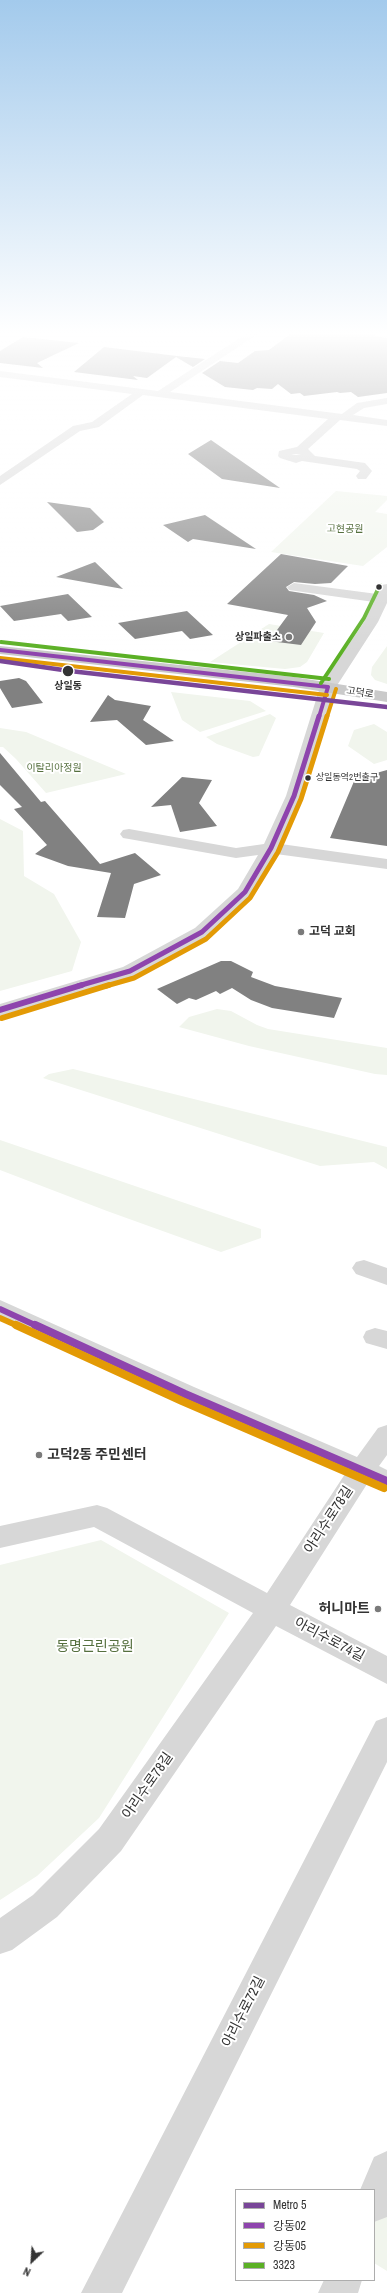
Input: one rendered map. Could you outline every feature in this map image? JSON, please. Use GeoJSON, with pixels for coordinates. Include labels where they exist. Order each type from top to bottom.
{"type":"FeatureCollection","features":[{"type":"Feature","properties":{"kind":"main road","name":"고덕로"},"geometry":{"type":"LineString","coordinates":[[0,650],[328,687],[387,697]]}},
{"type":"Feature","properties":{"kind":"street"},"geometry":{"type":"LineString","coordinates":[[0,481],[61,439]]}},
{"type":"Feature","properties":{"kind":"street"},"geometry":{"type":"LineString","coordinates":[[318,439],[302,454],[361,466],[366,471],[362,476]]}},
{"type":"Feature","properties":{"kind":"street"},"geometry":{"type":"LineString","coordinates":[[0,1010],[130,972],[202,932],[245,892],[271,848],[294,796],[328,687],[369,626],[384,594],[294,587]]}},
{"type":"Feature","properties":{"kind":"street"},"geometry":{"type":"LineString","coordinates":[[369,626],[387,627]]}},
{"type":"Feature","properties":{"kind":"street"},"geometry":{"type":"LineString","coordinates":[[129,834],[236,853],[271,848],[387,864]]}},
{"type":"Feature","properties":{"kind":"street"},"geometry":{"type":"LineString","coordinates":[[364,1268],[387,1277]]}},
{"type":"Feature","properties":{"kind":"street"},"geometry":{"type":"LineString","coordinates":[[0,1309],[185,1394],[374,1475]]}},
{"type":"Feature","properties":{"kind":"street","name":"아리수로78길"},"geometry":{"type":"LineString","coordinates":[[0,1938],[45,1906],[110,1840],[271,1610],[374,1475],[387,1435]]}},
{"type":"Feature","properties":{"kind":"street"},"geometry":{"type":"LineString","coordinates":[[0,1537],[96,1516],[271,1610]]}},
{"type":"Feature","properties":{"kind":"street","name":"아리수로74길"},"geometry":{"type":"LineString","coordinates":[[271,1610],[387,1671]]}},
{"type":"Feature","properties":{"kind":"street","name":"아리수로72길"},"geometry":{"type":"LineString","coordinates":[[101,2293],[387,1732]]}},
{"type":"Feature","properties":{"kind":"street"},"geometry":{"type":"LineString","coordinates":[[375,2200],[387,2170]]}},
{"type":"Feature","properties":{"kind":"street"},"geometry":{"type":"LineString","coordinates":[[338,2293],[343,2281]]}},
{"type":"Feature","properties":{"kind":"green space","name":"고현공원"},"geometry":{"type":"Polygon","coordinates":[[[336,491],[387,496],[387,500],[375,512],[387,514],[387,547],[363,566],[271,552],[336,491]]]}},
{"type":"Feature","properties":{"kind":"green space"},"geometry":{"type":"Polygon","coordinates":[[[269,624],[324,633],[307,662],[300,667],[285,669],[210,662],[269,624]]]}},
{"type":"Feature","properties":{"kind":"green space"},"geometry":{"type":"Polygon","coordinates":[[[387,646],[387,684],[375,680],[371,675],[372,667],[387,646]]]}},
{"type":"Feature","properties":{"kind":"green space"},"geometry":{"type":"Polygon","coordinates":[[[171,692],[250,701],[266,711],[200,732],[182,720],[171,692]]]}},
{"type":"Feature","properties":{"kind":"green space"},"geometry":{"type":"Polygon","coordinates":[[[270,714],[276,718],[259,756],[253,757],[217,744],[206,737],[270,714]]]}},
{"type":"Feature","properties":{"kind":"green space"},"geometry":{"type":"Polygon","coordinates":[[[374,724],[387,732],[387,760],[374,764],[348,746],[354,730],[374,724]]]}},
{"type":"Feature","properties":{"kind":"green space","name":"이탈리아정원"},"geometry":{"type":"Polygon","coordinates":[[[0,728],[26,732],[126,774],[46,793],[16,759],[3,747],[0,747],[0,728]]]}},
{"type":"Feature","properties":{"kind":"green space"},"geometry":{"type":"Polygon","coordinates":[[[0,819],[23,831],[24,876],[54,894],[81,942],[72,971],[0,991],[0,819]]]}},
{"type":"Feature","properties":{"kind":"green space"},"geometry":{"type":"Polygon","coordinates":[[[217,1009],[231,1011],[257,1025],[268,1029],[387,1048],[387,1075],[375,1074],[249,1046],[179,1027],[189,1017],[217,1009]]]}},
{"type":"Feature","properties":{"kind":"green space"},"geometry":{"type":"Polygon","coordinates":[[[73,1069],[387,1147],[387,1169],[374,1162],[320,1166],[43,1078],[49,1074],[73,1069]]]}},
{"type":"Feature","properties":{"kind":"green space"},"geometry":{"type":"Polygon","coordinates":[[[0,1140],[261,1229],[261,1238],[221,1252],[107,1211],[0,1170],[0,1140]]]}},
{"type":"Feature","properties":{"kind":"green space","name":"동명근린공원"},"geometry":{"type":"Polygon","coordinates":[[[101,1540],[229,1613],[99,1818],[37,1876],[0,1900],[0,1565],[101,1540]]]}},
{"type":"Feature","properties":{"kind":"green space"},"geometry":{"type":"Polygon","coordinates":[[[387,2170],[387,2271],[375,2264],[375,2200],[387,2170]]]}},
{"type":"Feature","properties":{"kind":"building"},"geometry":{"type":"Polygon","coordinates":[[[211,440],[280,488],[222,479],[188,454],[211,440]]]}},
{"type":"Feature","properties":{"kind":"building"},"geometry":{"type":"Polygon","coordinates":[[[47,502],[90,508],[104,522],[93,530],[77,532],[47,502]]]}},
{"type":"Feature","properties":{"kind":"building"},"geometry":{"type":"Polygon","coordinates":[[[205,515],[256,549],[193,539],[188,542],[163,525],[205,515]]]}},
{"type":"Feature","properties":{"kind":"building"},"geometry":{"type":"Polygon","coordinates":[[[281,554],[348,566],[331,583],[315,584],[294,582],[286,587],[289,591],[314,595],[327,601],[307,608],[316,622],[301,645],[269,641],[288,615],[227,604],[281,554]]]}},
{"type":"Feature","properties":{"kind":"building"},"geometry":{"type":"Polygon","coordinates":[[[95,562],[123,589],[56,577],[95,562]]]}},
{"type":"Feature","properties":{"kind":"building"},"geometry":{"type":"Polygon","coordinates":[[[68,594],[92,617],[68,621],[61,614],[14,621],[0,606],[68,594]]]}},
{"type":"Feature","properties":{"kind":"building"},"geometry":{"type":"Polygon","coordinates":[[[187,611],[213,635],[190,639],[182,631],[135,639],[118,623],[187,611]]]}},
{"type":"Feature","properties":{"kind":"building"},"geometry":{"type":"Polygon","coordinates":[[[19,678],[26,681],[43,703],[12,708],[0,688],[0,681],[19,678]]]}},
{"type":"Feature","properties":{"kind":"building"},"geometry":{"type":"Polygon","coordinates":[[[108,695],[115,700],[151,706],[143,720],[174,741],[146,745],[117,720],[90,722],[108,695]]]}},
{"type":"Feature","properties":{"kind":"building"},"geometry":{"type":"Polygon","coordinates":[[[0,753],[41,802],[45,801],[100,864],[135,853],[161,875],[134,884],[125,918],[97,917],[111,873],[68,866],[35,854],[47,845],[14,809],[22,807],[0,785],[0,753]]]}},
{"type":"Feature","properties":{"kind":"building"},"geometry":{"type":"Polygon","coordinates":[[[387,770],[387,846],[330,838],[355,779],[387,770]]]}},
{"type":"Feature","properties":{"kind":"building"},"geometry":{"type":"Polygon","coordinates":[[[182,777],[212,780],[199,803],[217,826],[180,832],[171,805],[151,807],[182,777]]]}},
{"type":"Feature","properties":{"kind":"building"},"geometry":{"type":"Polygon","coordinates":[[[221,961],[231,961],[253,972],[251,977],[275,986],[342,998],[334,1018],[272,1008],[251,1000],[232,988],[220,994],[216,991],[196,1000],[189,998],[177,1004],[157,989],[221,961]]]}},
{"type":"Feature","properties":{"kind":"metro line","name":"5"},"geometry":{"type":"LineString","coordinates":[[0,661],[70,671],[387,707]]}},
{"type":"Feature","properties":{"kind":"transit line","name":"3323"},"geometry":{"type":"LineString","coordinates":[[321,683],[364,618],[380,585]]}},
{"type":"Feature","properties":{"kind":"transit line","name":"3323"},"geometry":{"type":"LineString","coordinates":[[1,642],[329,679]]}},
{"type":"Feature","properties":{"kind":"transit line","name":"강동02"},"geometry":{"type":"LineString","coordinates":[[0,650],[328,687]]}},
{"type":"Feature","properties":{"kind":"transit line","name":"강동05"},"geometry":{"type":"LineString","coordinates":[[0,658],[327,695]]}},
{"type":"Feature","properties":{"kind":"transit line","name":"강동02"},"geometry":{"type":"LineString","coordinates":[[0,1010],[130,971],[202,932],[245,892],[271,848],[294,796],[328,687]]}},
{"type":"Feature","properties":{"kind":"transit line","name":"강동05"},"geometry":{"type":"LineString","coordinates":[[2,1018],[134,978],[206,939],[250,898],[278,852],[301,799],[336,689]]}},
{"type":"Feature","properties":{"kind":"transit line","name":"강동02"},"geometry":{"type":"LineString","coordinates":[[0,1309],[185,1394],[387,1481]]}},
{"type":"Feature","properties":{"kind":"transit line","name":"강동05"},"geometry":{"type":"LineString","coordinates":[[0,1318],[182,1401],[384,1488]]}},
{"type":"Feature","properties":{"kind":"place","name":"상일파출소"},"geometry":{"type":"Point","coordinates":[289,637]}},
{"type":"Feature","properties":{"kind":"place","name":"상일동"},"geometry":{"type":"Point","coordinates":[68,671]}},
{"type":"Feature","properties":{"kind":"place","name":"상일동역2번출구"},"geometry":{"type":"Point","coordinates":[308,778]}},
{"type":"Feature","properties":{"kind":"place","name":"고덕 교회"},"geometry":{"type":"Point","coordinates":[301,932]}},
{"type":"Feature","properties":{"kind":"place","name":"고덕2동 주민센터"},"geometry":{"type":"Point","coordinates":[39,1455]}},
{"type":"Feature","properties":{"kind":"place","name":"허니마트"},"geometry":{"type":"Point","coordinates":[378,1609]}}]}
